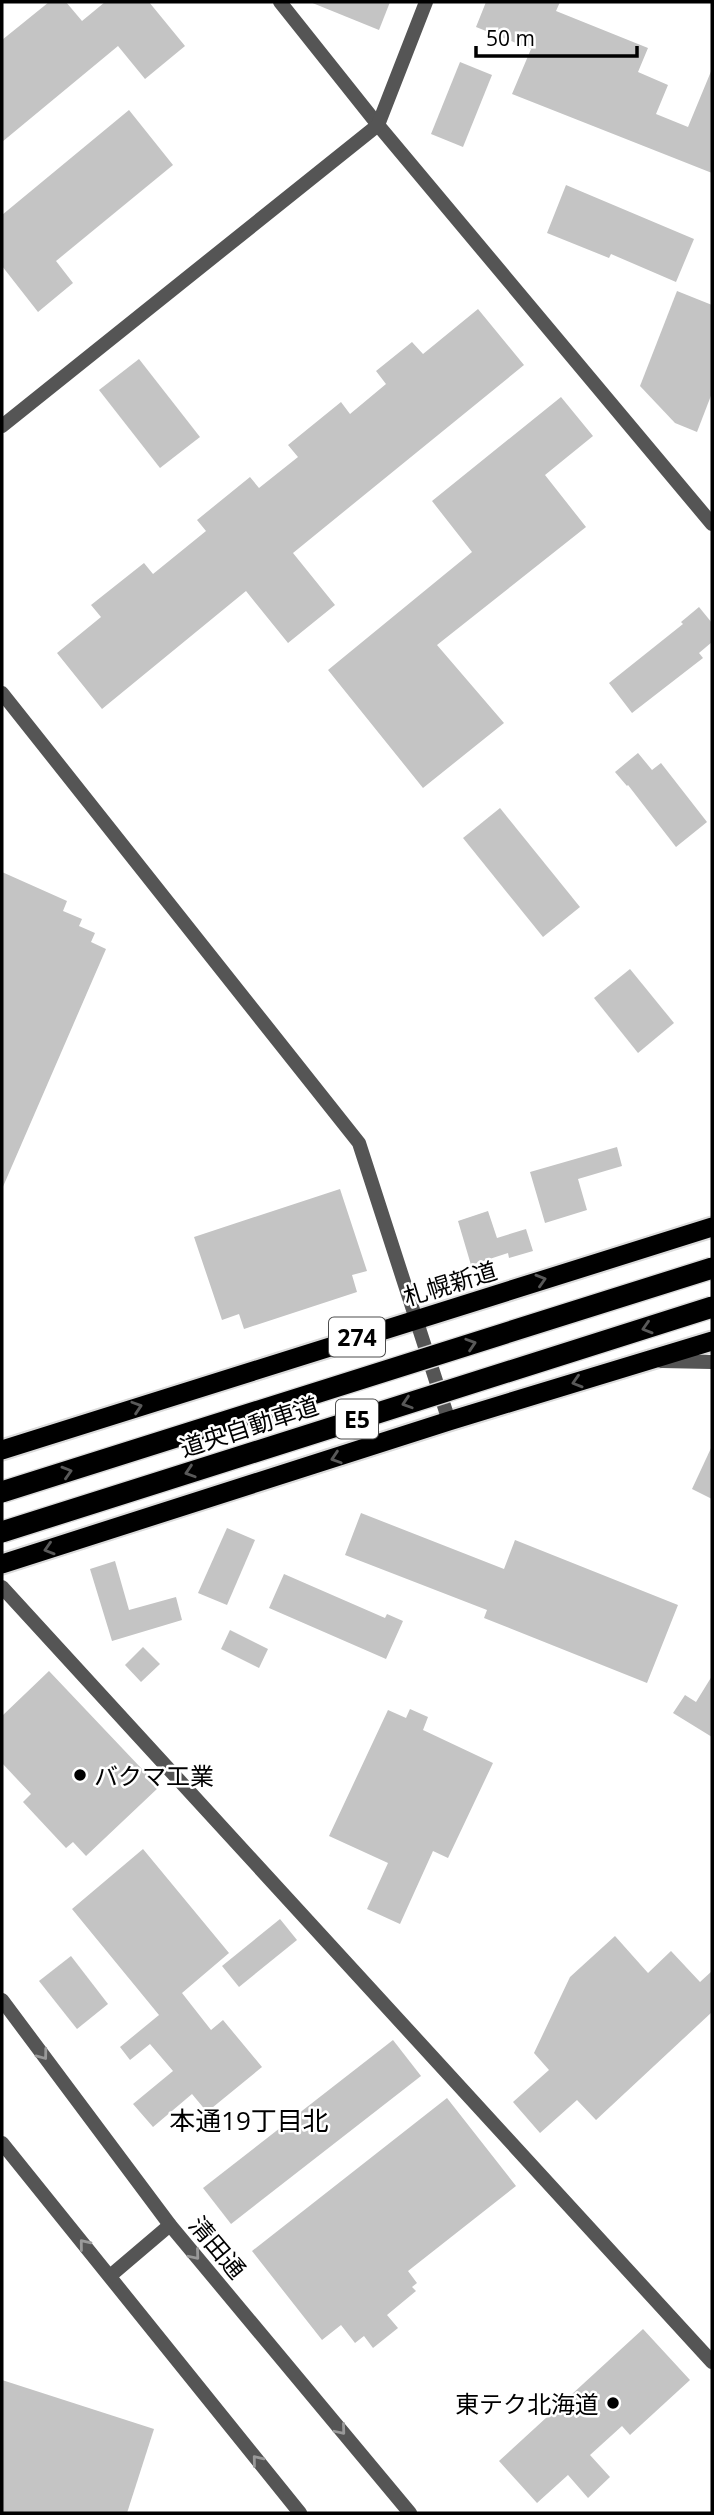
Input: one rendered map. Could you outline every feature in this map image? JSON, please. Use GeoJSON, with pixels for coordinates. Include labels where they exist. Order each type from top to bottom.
{"type":"FeatureCollection","features":[{"type":"Feature","properties":{"kind":"highway","name":"札幌新道"},"geometry":{"type":"LineString","coordinates":[[2,1450],[712,1227]]}},
{"type":"Feature","properties":{"kind":"highway","name":"道央自動車道"},"geometry":{"type":"LineString","coordinates":[[2,1492],[712,1268]]}},
{"type":"Feature","properties":{"kind":"highway","name":"道央自動車道"},"geometry":{"type":"LineString","coordinates":[[2,1532],[712,1307]]}},
{"type":"Feature","properties":{"kind":"highway"},"geometry":{"type":"LineString","coordinates":[[2,1564],[449,1421],[712,1341]]}},
{"type":"Feature","properties":{"kind":"street"},"geometry":{"type":"LineString","coordinates":[[280,2],[712,524]]}},
{"type":"Feature","properties":{"kind":"street"},"geometry":{"type":"LineString","coordinates":[[2,426],[379,124],[426,2]]}},
{"type":"Feature","properties":{"kind":"street"},"geometry":{"type":"LineString","coordinates":[[2,693],[359,1143],[449,1421]]}},
{"type":"Feature","properties":{"kind":"street"},"geometry":{"type":"LineString","coordinates":[[646,1361],[712,1362]]}},
{"type":"Feature","properties":{"kind":"street"},"geometry":{"type":"LineString","coordinates":[[2,1587],[712,2362]]}},
{"type":"Feature","properties":{"kind":"street","name":"清田通"},"geometry":{"type":"LineString","coordinates":[[2,2000],[170,2225],[410,2513]]}},
{"type":"Feature","properties":{"kind":"street"},"geometry":{"type":"LineString","coordinates":[[2,2143],[300,2513]]}},
{"type":"Feature","properties":{"kind":"street"},"geometry":{"type":"LineString","coordinates":[[110,2276],[170,2225]]}},
{"type":"Feature","properties":{"kind":"building"},"geometry":{"type":"Polygon","coordinates":[[[49,2],[66,2],[82,21],[105,2],[149,2],[185,46],[145,79],[118,46],[2,142],[2,40],[49,2]]]}},
{"type":"Feature","properties":{"kind":"building"},"geometry":{"type":"Polygon","coordinates":[[[310,2],[390,2],[379,30],[310,2]]]}},
{"type":"Feature","properties":{"kind":"building"},"geometry":{"type":"Polygon","coordinates":[[[486,2],[560,2],[556,11],[648,48],[638,72],[668,85],[656,114],[688,127],[712,69],[712,173],[512,94],[531,49],[476,27],[486,2]]]}},
{"type":"Feature","properties":{"kind":"building"},"geometry":{"type":"Polygon","coordinates":[[[460,62],[492,75],[463,147],[431,134],[460,62]]]}},
{"type":"Feature","properties":{"kind":"building"},"geometry":{"type":"Polygon","coordinates":[[[129,110],[173,165],[56,261],[73,283],[38,312],[2,266],[2,215],[129,110]]]}},
{"type":"Feature","properties":{"kind":"building"},"geometry":{"type":"Polygon","coordinates":[[[566,185],[694,239],[676,282],[611,254],[609,258],[547,233],[566,185]]]}},
{"type":"Feature","properties":{"kind":"building"},"geometry":{"type":"Polygon","coordinates":[[[677,291],[712,305],[712,393],[697,432],[675,423],[640,386],[677,291]]]}},
{"type":"Feature","properties":{"kind":"building"},"geometry":{"type":"Polygon","coordinates":[[[478,309],[524,365],[293,553],[335,605],[288,643],[246,591],[102,709],[57,653],[101,617],[91,605],[144,563],[153,574],[206,531],[197,520],[250,477],[259,488],[298,457],[288,445],[341,402],[350,414],[386,384],[376,371],[412,342],[423,354],[478,309]]]}},
{"type":"Feature","properties":{"kind":"building"},"geometry":{"type":"Polygon","coordinates":[[[139,359],[200,437],[160,468],[99,390],[139,359]]]}},
{"type":"Feature","properties":{"kind":"building"},"geometry":{"type":"Polygon","coordinates":[[[561,397],[593,436],[545,475],[586,527],[437,645],[504,723],[423,788],[328,670],[472,552],[432,501],[561,397]]]}},
{"type":"Feature","properties":{"kind":"building"},"geometry":{"type":"Polygon","coordinates":[[[699,607],[712,623],[712,642],[699,653],[703,658],[632,713],[609,683],[683,624],[681,622],[699,607]]]}},
{"type":"Feature","properties":{"kind":"building"},"geometry":{"type":"Polygon","coordinates":[[[638,753],[652,770],[661,763],[707,822],[676,847],[615,772],[638,753]]]}},
{"type":"Feature","properties":{"kind":"building"},"geometry":{"type":"Polygon","coordinates":[[[500,808],[580,907],[543,937],[463,838],[500,808]]]}},
{"type":"Feature","properties":{"kind":"building"},"geometry":{"type":"Polygon","coordinates":[[[2,872],[67,901],[63,911],[82,919],[79,926],[95,933],[91,942],[106,949],[2,1189],[2,872]]]}},
{"type":"Feature","properties":{"kind":"building"},"geometry":{"type":"Polygon","coordinates":[[[630,969],[674,1023],[638,1053],[594,998],[630,969]]]}},
{"type":"Feature","properties":{"kind":"building"},"geometry":{"type":"Polygon","coordinates":[[[617,1147],[622,1166],[578,1179],[587,1210],[545,1223],[530,1172],[617,1147]]]}},
{"type":"Feature","properties":{"kind":"building"},"geometry":{"type":"Polygon","coordinates":[[[340,1189],[367,1271],[352,1275],[357,1292],[244,1329],[239,1314],[222,1320],[194,1237],[340,1189]]]}},
{"type":"Feature","properties":{"kind":"building"},"geometry":{"type":"Polygon","coordinates":[[[488,1211],[497,1238],[526,1229],[533,1251],[509,1258],[508,1253],[471,1265],[458,1221],[488,1211]]]}},
{"type":"Feature","properties":{"kind":"building"},"geometry":{"type":"Polygon","coordinates":[[[712,1446],[712,1499],[692,1489],[712,1446]]]}},
{"type":"Feature","properties":{"kind":"building"},"geometry":{"type":"Polygon","coordinates":[[[361,1513],[504,1569],[515,1540],[678,1605],[647,1683],[484,1618],[487,1610],[345,1555],[361,1513]]]}},
{"type":"Feature","properties":{"kind":"building"},"geometry":{"type":"Polygon","coordinates":[[[227,1528],[255,1540],[227,1605],[198,1593],[227,1528]]]}},
{"type":"Feature","properties":{"kind":"building"},"geometry":{"type":"Polygon","coordinates":[[[115,1561],[129,1610],[176,1597],[182,1620],[112,1641],[90,1569],[115,1561]]]}},
{"type":"Feature","properties":{"kind":"building"},"geometry":{"type":"Polygon","coordinates":[[[284,1574],[385,1618],[387,1614],[403,1621],[386,1659],[269,1608],[284,1574]]]}},
{"type":"Feature","properties":{"kind":"building"},"geometry":{"type":"Polygon","coordinates":[[[230,1630],[268,1649],[259,1668],[221,1649],[230,1630]]]}},
{"type":"Feature","properties":{"kind":"building"},"geometry":{"type":"Polygon","coordinates":[[[143,1647],[160,1664],[141,1682],[125,1665],[143,1647]]]}},
{"type":"Feature","properties":{"kind":"building","name":"バクマ工業"},"geometry":{"type":"Polygon","coordinates":[[[49,1671],[159,1787],[86,1856],[73,1842],[66,1848],[23,1802],[31,1794],[2,1763],[2,1716],[49,1671]]]}},
{"type":"Feature","properties":{"kind":"building"},"geometry":{"type":"Polygon","coordinates":[[[712,1676],[712,1737],[673,1713],[685,1695],[696,1702],[712,1676]]]}},
{"type":"Feature","properties":{"kind":"building"},"geometry":{"type":"Polygon","coordinates":[[[410,1709],[428,1717],[423,1730],[493,1763],[448,1858],[433,1851],[400,1924],[367,1909],[388,1863],[329,1836],[388,1710],[406,1718],[410,1709]]]}},
{"type":"Feature","properties":{"kind":"building"},"geometry":{"type":"Polygon","coordinates":[[[143,1849],[229,1953],[182,1993],[211,2030],[223,2020],[262,2067],[207,2112],[192,2094],[153,2127],[133,2104],[173,2071],[150,2044],[130,2060],[120,2047],[159,2015],[72,1909],[143,1849]]]}},
{"type":"Feature","properties":{"kind":"building"},"geometry":{"type":"Polygon","coordinates":[[[280,1919],[297,1940],[239,1987],[222,1966],[280,1919]]]}},
{"type":"Feature","properties":{"kind":"building"},"geometry":{"type":"Polygon","coordinates":[[[615,1936],[648,1973],[671,1951],[700,1982],[712,1971],[712,2012],[596,2120],[577,2100],[540,2133],[513,2102],[549,2070],[534,2053],[570,1977],[615,1936]]]}},
{"type":"Feature","properties":{"kind":"building"},"geometry":{"type":"Polygon","coordinates":[[[71,1956],[108,2004],[77,2029],[39,1981],[71,1956]]]}},
{"type":"Feature","properties":{"kind":"building"},"geometry":{"type":"Polygon","coordinates":[[[393,2040],[421,2076],[231,2224],[203,2188],[393,2040]]]}},
{"type":"Feature","properties":{"kind":"building"},"geometry":{"type":"Polygon","coordinates":[[[447,2098],[516,2186],[408,2271],[417,2283],[412,2287],[416,2291],[387,2315],[398,2328],[373,2348],[364,2336],[355,2343],[341,2325],[322,2340],[252,2251],[447,2098]]]}},
{"type":"Feature","properties":{"kind":"building","name":"東テク北海道"},"geometry":{"type":"Polygon","coordinates":[[[643,2329],[690,2380],[630,2435],[622,2426],[590,2455],[610,2477],[588,2498],[568,2475],[537,2503],[499,2461],[643,2329]]]}},
{"type":"Feature","properties":{"kind":"building"},"geometry":{"type":"Polygon","coordinates":[[[2,2380],[154,2429],[127,2513],[2,2513],[2,2380]]]}},
{"type":"Feature","properties":{"kind":"place","name":"バクマ工業"},"geometry":{"type":"Point","coordinates":[80,1775]}},
{"type":"Feature","properties":{"kind":"place","name":"東テク北海道"},"geometry":{"type":"Point","coordinates":[613,2403]}},
{"type":"Feature","properties":{"kind":"district","name":"本通19丁目北"},"geometry":{"type":"Point","coordinates":[249,2120]}}]}
